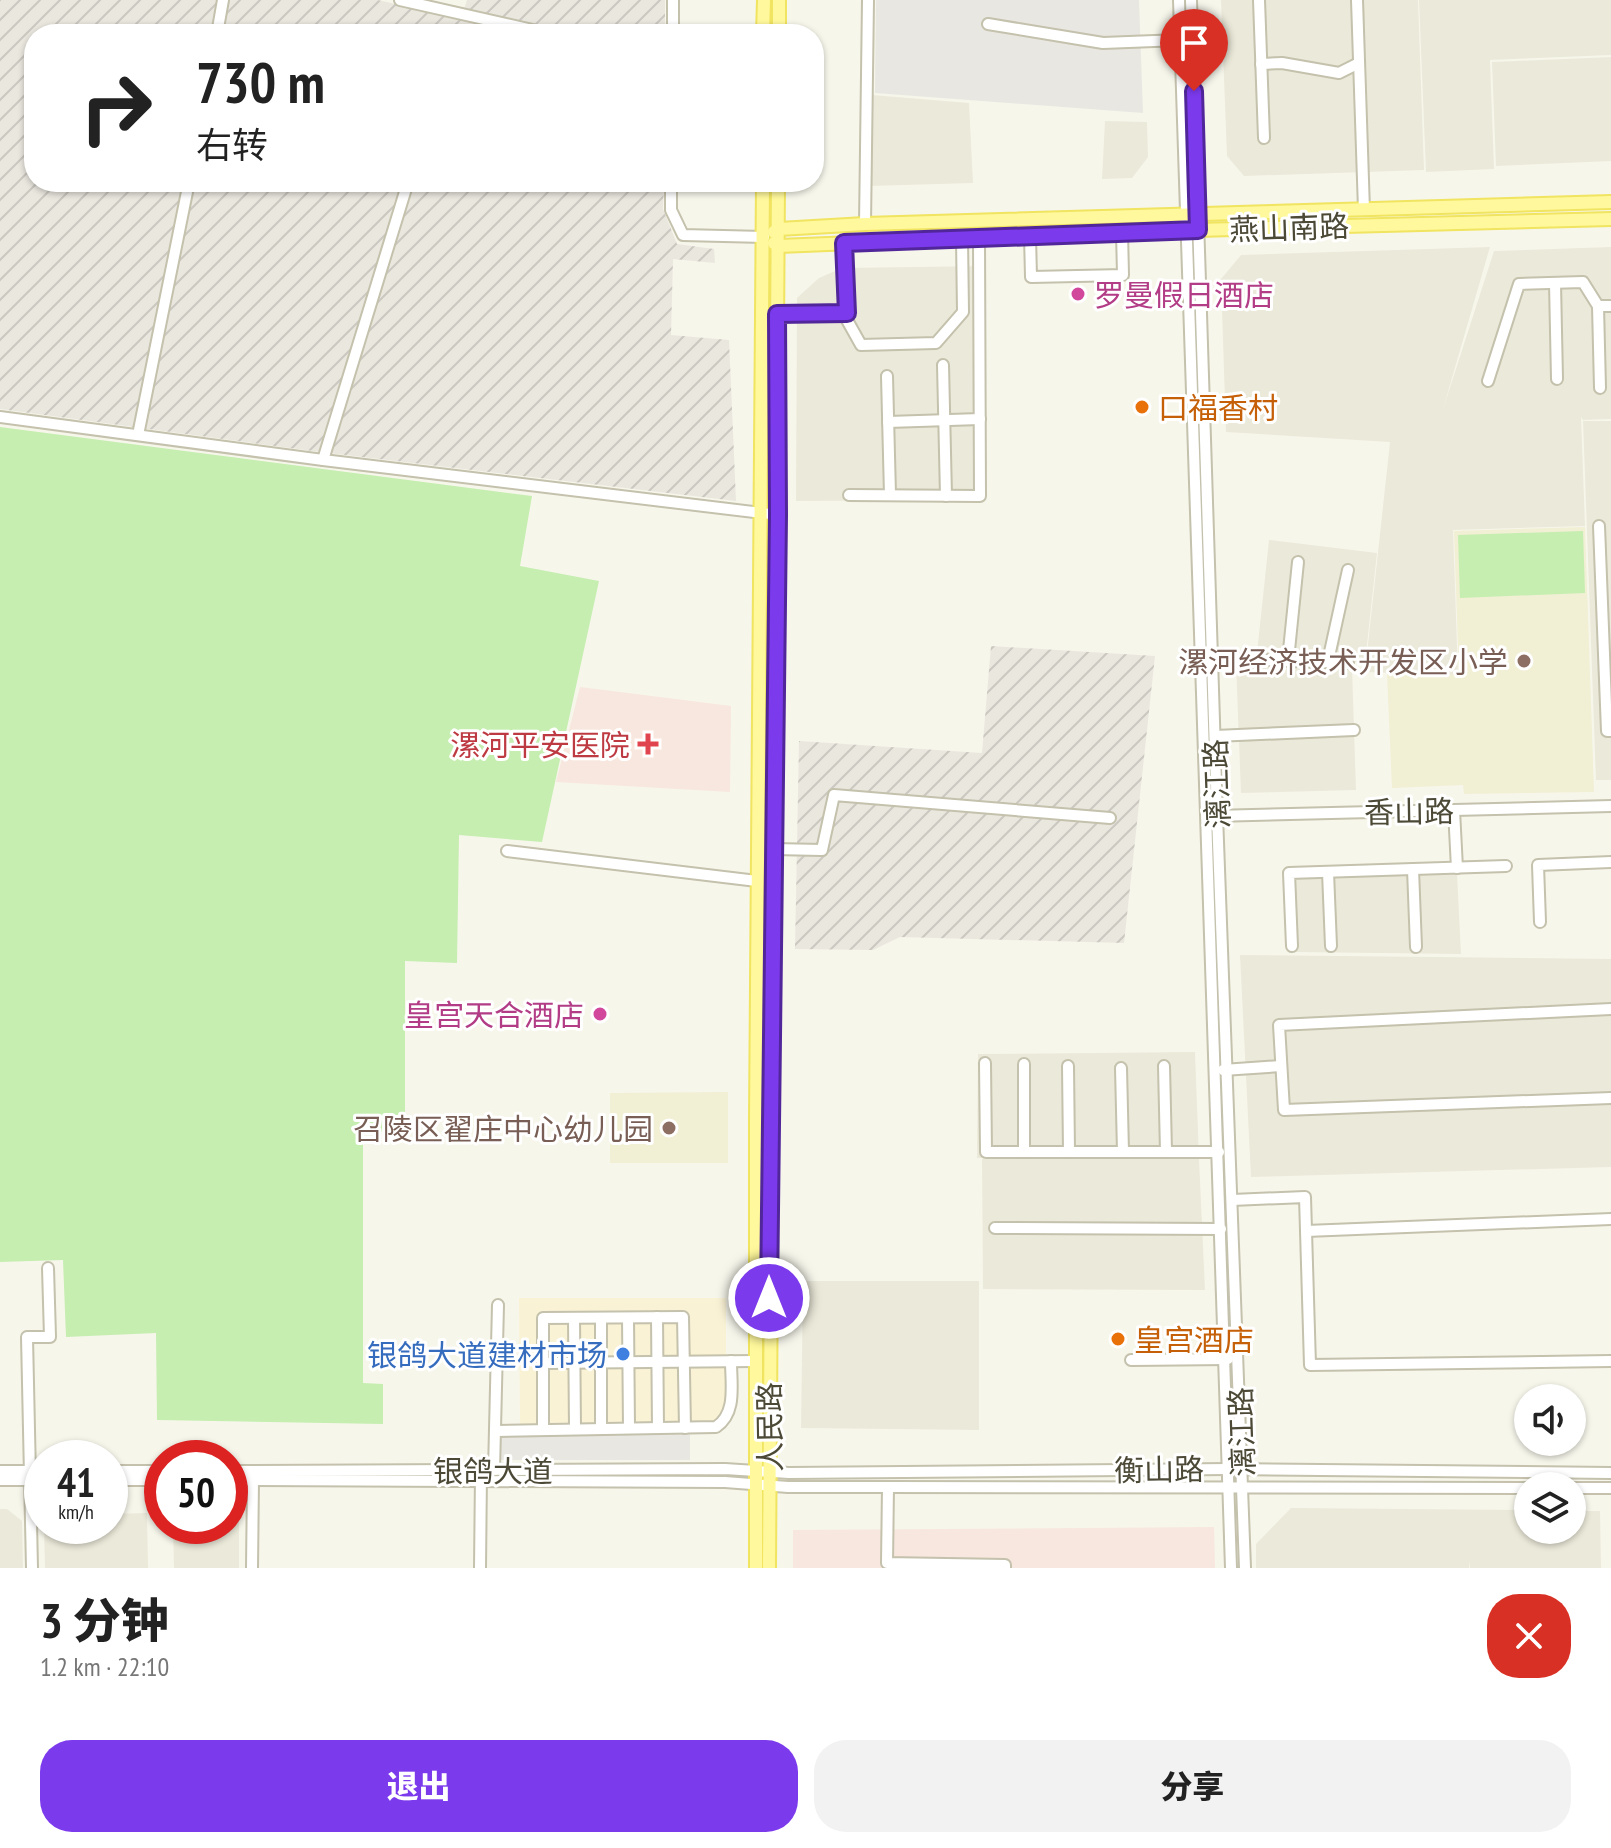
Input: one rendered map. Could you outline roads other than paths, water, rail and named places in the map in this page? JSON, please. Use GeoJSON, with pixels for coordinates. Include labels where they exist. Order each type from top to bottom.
{"type":"FeatureCollection","features":[{"type":"Feature","properties":{"kind":"main road"},"geometry":{"type":"LineString","coordinates":[[763,24],[764,0]]}},
{"type":"Feature","properties":{"kind":"main road"},"geometry":{"type":"LineString","coordinates":[[779,0],[779,24]]}},
{"type":"Feature","properties":{"kind":"main road","name":"人民路"},"geometry":{"type":"LineString","coordinates":[[756,1568],[757,881],[763,192]]}},
{"type":"Feature","properties":{"kind":"main road","name":"人民路"},"geometry":{"type":"LineString","coordinates":[[769,1568],[778,192]]}},
{"type":"Feature","properties":{"kind":"main road","name":"燕山南路"},"geometry":{"type":"LineString","coordinates":[[764,237],[779,229],[865,224],[1611,202]]}},
{"type":"Feature","properties":{"kind":"main road"},"geometry":{"type":"LineString","coordinates":[[1474,206],[1475,222]]}},
{"type":"Feature","properties":{"kind":"main road"},"geometry":{"type":"LineString","coordinates":[[1364,210],[1365,225]]}},
{"type":"Feature","properties":{"kind":"main road"},"geometry":{"type":"LineString","coordinates":[[1019,219],[1025,236]]}},
{"type":"Feature","properties":{"kind":"main road","name":"燕山南路"},"geometry":{"type":"LineString","coordinates":[[779,246],[1122,232],[1611,219]]}},
{"type":"Feature","properties":{"kind":"main road"},"geometry":{"type":"LineString","coordinates":[[764,237],[779,246]]}},
{"type":"Feature","properties":{"kind":"street"},"geometry":{"type":"LineString","coordinates":[[219,24],[223,0]]}},
{"type":"Feature","properties":{"kind":"street"},"geometry":{"type":"LineString","coordinates":[[400,0],[506,24]]}},
{"type":"Feature","properties":{"kind":"street"},"geometry":{"type":"LineString","coordinates":[[673,0],[673,24]]}},
{"type":"Feature","properties":{"kind":"street"},"geometry":{"type":"LineString","coordinates":[[865,224],[868,0]]}},
{"type":"Feature","properties":{"kind":"street","name":"漓江路"},"geometry":{"type":"LineString","coordinates":[[1179,0],[1192,213]]}},
{"type":"Feature","properties":{"kind":"street","name":"漓江路"},"geometry":{"type":"LineString","coordinates":[[1191,0],[1192,230],[1206,658],[1222,1070],[1232,1200],[1245,1568]]}},
{"type":"Feature","properties":{"kind":"street"},"geometry":{"type":"LineString","coordinates":[[1259,0],[1264,138]]}},
{"type":"Feature","properties":{"kind":"street"},"geometry":{"type":"LineString","coordinates":[[1357,0],[1364,210]]}},
{"type":"Feature","properties":{"kind":"street"},"geometry":{"type":"LineString","coordinates":[[988,24],[1103,43],[1180,40]]}},
{"type":"Feature","properties":{"kind":"street"},"geometry":{"type":"LineString","coordinates":[[1261,64],[1282,63],[1339,73],[1359,63]]}},
{"type":"Feature","properties":{"kind":"street"},"geometry":{"type":"LineString","coordinates":[[138,435],[187,192]]}},
{"type":"Feature","properties":{"kind":"street"},"geometry":{"type":"LineString","coordinates":[[323,460],[405,192]]}},
{"type":"Feature","properties":{"kind":"street"},"geometry":{"type":"LineString","coordinates":[[671,192],[671,210],[683,235],[764,237]]}},
{"type":"Feature","properties":{"kind":"street"},"geometry":{"type":"LineString","coordinates":[[1025,236],[1031,277],[1123,275],[1122,232]]}},
{"type":"Feature","properties":{"kind":"street"},"geometry":{"type":"LineString","coordinates":[[844,243],[847,320],[861,345],[936,343],[963,312],[962,238]]}},
{"type":"Feature","properties":{"kind":"street"},"geometry":{"type":"LineString","coordinates":[[849,495],[980,496],[979,238]]}},
{"type":"Feature","properties":{"kind":"street"},"geometry":{"type":"LineString","coordinates":[[1488,381],[1519,284],[1583,282],[1598,306],[1600,388]]}},
{"type":"Feature","properties":{"kind":"street"},"geometry":{"type":"LineString","coordinates":[[1555,283],[1557,379]]}},
{"type":"Feature","properties":{"kind":"street"},"geometry":{"type":"LineString","coordinates":[[1598,306],[1611,306]]}},
{"type":"Feature","properties":{"kind":"street"},"geometry":{"type":"LineString","coordinates":[[777,314],[847,313]]}},
{"type":"Feature","properties":{"kind":"street"},"geometry":{"type":"LineString","coordinates":[[943,365],[946,496]]}},
{"type":"Feature","properties":{"kind":"street"},"geometry":{"type":"LineString","coordinates":[[887,376],[890,495]]}},
{"type":"Feature","properties":{"kind":"street"},"geometry":{"type":"LineString","coordinates":[[0,417],[778,515]]}},
{"type":"Feature","properties":{"kind":"street"},"geometry":{"type":"LineString","coordinates":[[888,422],[980,419]]}},
{"type":"Feature","properties":{"kind":"street"},"geometry":{"type":"LineString","coordinates":[[1599,526],[1607,637],[1607,731],[1611,731]]}},
{"type":"Feature","properties":{"kind":"street"},"geometry":{"type":"LineString","coordinates":[[1288,660],[1298,562]]}},
{"type":"Feature","properties":{"kind":"street"},"geometry":{"type":"LineString","coordinates":[[1328,661],[1348,570]]}},
{"type":"Feature","properties":{"kind":"street"},"geometry":{"type":"LineString","coordinates":[[1206,658],[1348,663]]}},
{"type":"Feature","properties":{"kind":"street","name":"漓江路"},"geometry":{"type":"LineString","coordinates":[[1206,658],[1215,736],[1212,816]]}},
{"type":"Feature","properties":{"kind":"street"},"geometry":{"type":"LineString","coordinates":[[1215,736],[1354,730]]}},
{"type":"Feature","properties":{"kind":"street"},"geometry":{"type":"LineString","coordinates":[[773,849],[822,850],[834,795],[1110,818]]}},
{"type":"Feature","properties":{"kind":"street","name":"香山路"},"geometry":{"type":"LineString","coordinates":[[1212,816],[1611,806]]}},
{"type":"Feature","properties":{"kind":"street"},"geometry":{"type":"LineString","coordinates":[[1454,810],[1457,868]]}},
{"type":"Feature","properties":{"kind":"street"},"geometry":{"type":"LineString","coordinates":[[507,851],[757,881]]}},
{"type":"Feature","properties":{"kind":"street"},"geometry":{"type":"LineString","coordinates":[[1540,922],[1538,865],[1611,862]]}},
{"type":"Feature","properties":{"kind":"street"},"geometry":{"type":"LineString","coordinates":[[1292,946],[1289,873],[1506,866]]}},
{"type":"Feature","properties":{"kind":"street"},"geometry":{"type":"LineString","coordinates":[[1413,869],[1416,947]]}},
{"type":"Feature","properties":{"kind":"street"},"geometry":{"type":"LineString","coordinates":[[1328,872],[1331,946]]}},
{"type":"Feature","properties":{"kind":"street"},"geometry":{"type":"LineString","coordinates":[[1611,1009],[1279,1025],[1284,1110],[1611,1098]]}},
{"type":"Feature","properties":{"kind":"street"},"geometry":{"type":"LineString","coordinates":[[985,1063],[986,1152],[1219,1152]]}},
{"type":"Feature","properties":{"kind":"street"},"geometry":{"type":"LineString","coordinates":[[1024,1064],[1024,1152]]}},
{"type":"Feature","properties":{"kind":"street"},"geometry":{"type":"LineString","coordinates":[[1068,1066],[1069,1152]]}},
{"type":"Feature","properties":{"kind":"street"},"geometry":{"type":"LineString","coordinates":[[1164,1066],[1166,1152]]}},
{"type":"Feature","properties":{"kind":"street"},"geometry":{"type":"LineString","coordinates":[[1222,1070],[1281,1066]]}},
{"type":"Feature","properties":{"kind":"street"},"geometry":{"type":"LineString","coordinates":[[1121,1068],[1123,1152]]}},
{"type":"Feature","properties":{"kind":"street","name":"漓江路"},"geometry":{"type":"LineString","coordinates":[[1222,1070],[1219,1152],[1231,1568]]}},
{"type":"Feature","properties":{"kind":"street"},"geometry":{"type":"LineString","coordinates":[[1232,1200],[1305,1197],[1310,1365],[1611,1361]]}},
{"type":"Feature","properties":{"kind":"street"},"geometry":{"type":"LineString","coordinates":[[1306,1231],[1611,1219]]}},
{"type":"Feature","properties":{"kind":"street"},"geometry":{"type":"LineString","coordinates":[[995,1228],[1221,1229]]}},
{"type":"Feature","properties":{"kind":"street"},"geometry":{"type":"LineString","coordinates":[[34,1440],[27,1337],[50,1337],[48,1268]]}},
{"type":"Feature","properties":{"kind":"street"},"geometry":{"type":"LineString","coordinates":[[494,1470],[498,1305]]}},
{"type":"Feature","properties":{"kind":"street"},"geometry":{"type":"LineString","coordinates":[[657,1317],[658,1428]]}},
{"type":"Feature","properties":{"kind":"street"},"geometry":{"type":"LineString","coordinates":[[543,1430],[543,1318],[683,1317],[685,1428]]}},
{"type":"Feature","properties":{"kind":"street"},"geometry":{"type":"LineString","coordinates":[[574,1318],[575,1429]]}},
{"type":"Feature","properties":{"kind":"street"},"geometry":{"type":"LineString","coordinates":[[601,1318],[601,1429]]}},
{"type":"Feature","properties":{"kind":"street"},"geometry":{"type":"LineString","coordinates":[[628,1318],[629,1428]]}},
{"type":"Feature","properties":{"kind":"street"},"geometry":{"type":"LineString","coordinates":[[1131,1360],[1238,1359]]}},
{"type":"Feature","properties":{"kind":"street"},"geometry":{"type":"LineString","coordinates":[[495,1431],[716,1427],[726,1420],[731,1411],[731,1361]]}},
{"type":"Feature","properties":{"kind":"street"},"geometry":{"type":"LineString","coordinates":[[543,1363],[756,1361]]}},
{"type":"Feature","properties":{"kind":"street","name":"银鸽大道"},"geometry":{"type":"LineString","coordinates":[[248,1480],[481,1475],[494,1470],[725,1469],[755,1478]]}},
{"type":"Feature","properties":{"kind":"street","name":"衡山路"},"geometry":{"type":"LineString","coordinates":[[755,1478],[769,1471],[1242,1469],[1611,1473]]}},
{"type":"Feature","properties":{"kind":"street"},"geometry":{"type":"LineString","coordinates":[[0,1471],[24,1474]]}},
{"type":"Feature","properties":{"kind":"street","name":"银鸽大道"},"geometry":{"type":"LineString","coordinates":[[248,1471],[725,1482],[755,1478]]}},
{"type":"Feature","properties":{"kind":"street"},"geometry":{"type":"LineString","coordinates":[[480,1568],[481,1475]]}},
{"type":"Feature","properties":{"kind":"street"},"geometry":{"type":"LineString","coordinates":[[0,1480],[24,1477]]}},
{"type":"Feature","properties":{"kind":"street","name":"衡山路"},"geometry":{"type":"LineString","coordinates":[[755,1478],[770,1486],[1514,1488]]}},
{"type":"Feature","properties":{"kind":"street"},"geometry":{"type":"LineString","coordinates":[[252,1568],[253,1480]]}},
{"type":"Feature","properties":{"kind":"street"},"geometry":{"type":"LineString","coordinates":[[888,1487],[887,1563],[1005,1565],[1005,1568]]}},
{"type":"Feature","properties":{"kind":"street"},"geometry":{"type":"LineString","coordinates":[[1586,1488],[1611,1488]]}},
{"type":"Feature","properties":{"kind":"street"},"geometry":{"type":"LineString","coordinates":[[32,1568],[33,1544]]}},
{"type":"Feature","properties":{"kind":"place","name":"罗曼假日酒店"},"geometry":{"type":"Point","coordinates":[1078,294]}},
{"type":"Feature","properties":{"kind":"place","name":"口福香村"},"geometry":{"type":"Point","coordinates":[1142,407]}},
{"type":"Feature","properties":{"kind":"place","name":"漯河经济技术开发区小学"},"geometry":{"type":"Point","coordinates":[1524,661]}},
{"type":"Feature","properties":{"kind":"place","name":"漯河平安医院"},"geometry":{"type":"Point","coordinates":[648,744]}},
{"type":"Feature","properties":{"kind":"place","name":"皇宫天合酒店"},"geometry":{"type":"Point","coordinates":[600,1014]}},
{"type":"Feature","properties":{"kind":"place","name":"召陵区翟庄中心幼儿园"},"geometry":{"type":"Point","coordinates":[669,1128]}},
{"type":"Feature","properties":{"kind":"place","name":"皇宫酒店"},"geometry":{"type":"Point","coordinates":[1118,1339]}},
{"type":"Feature","properties":{"kind":"place","name":"银鸽大道建材市场"},"geometry":{"type":"Point","coordinates":[623,1354]}}]}
